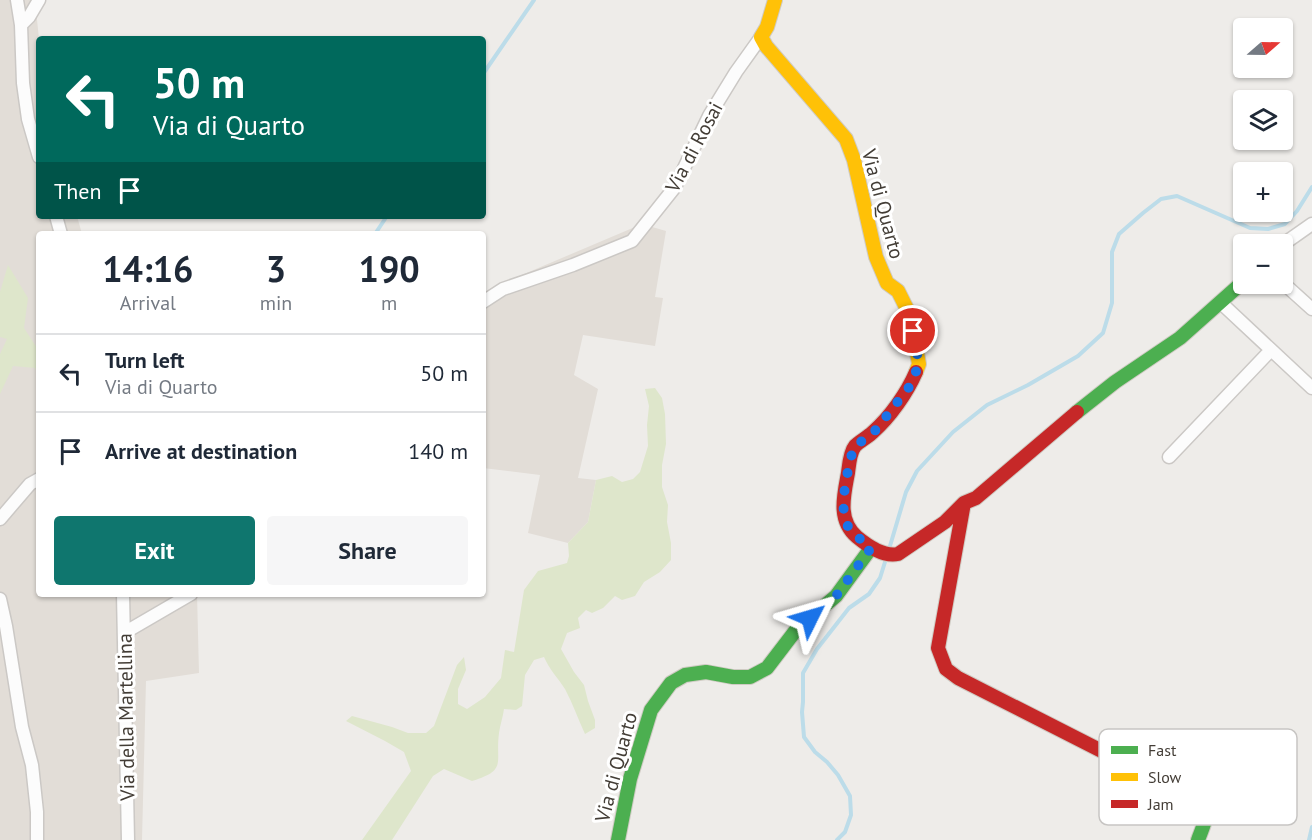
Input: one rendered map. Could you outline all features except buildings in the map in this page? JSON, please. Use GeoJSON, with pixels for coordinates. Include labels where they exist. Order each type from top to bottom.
{"type":"FeatureCollection","features":[{"type":"Feature","properties":{"kind":"street"},"geometry":{"type":"LineString","coordinates":[[17,0],[21,25],[23,83],[28,119],[36,147]]}},
{"type":"Feature","properties":{"kind":"street"},"geometry":{"type":"LineString","coordinates":[[21,25],[29,17],[39,0]]}},
{"type":"Feature","properties":{"kind":"street"},"geometry":{"type":"LineString","coordinates":[[761,37],[767,27],[775,0]]}},
{"type":"Feature","properties":{"kind":"street","name":"Via di Rosai"},"geometry":{"type":"LineString","coordinates":[[486,300],[503,289],[573,265],[632,241],[675,188],[709,116],[761,37]]}},
{"type":"Feature","properties":{"kind":"street","name":"Via di Quarto"},"geometry":{"type":"LineString","coordinates":[[618,840],[630,779],[651,710],[671,683],[686,675],[706,672],[733,677],[750,677],[767,668],[796,630],[836,596],[871,548],[849,530],[844,514],[843,500],[849,464],[854,447],[874,432],[891,412],[910,386],[919,364],[910,315],[898,291],[887,283],[876,257],[854,160],[846,139],[766,46],[761,37]]}},
{"type":"Feature","properties":{"kind":"street"},"geometry":{"type":"LineString","coordinates":[[1293,237],[1312,224]]}},
{"type":"Feature","properties":{"kind":"street"},"geometry":{"type":"LineString","coordinates":[[871,548],[892,555],[898,554],[945,522],[964,503],[976,498],[1115,382],[1180,338],[1233,290]]}},
{"type":"Feature","properties":{"kind":"street"},"geometry":{"type":"LineString","coordinates":[[1293,292],[1312,309]]}},
{"type":"Feature","properties":{"kind":"street"},"geometry":{"type":"LineString","coordinates":[[1220,302],[1312,388]]}},
{"type":"Feature","properties":{"kind":"street"},"geometry":{"type":"LineString","coordinates":[[1168,457],[1271,350]]}},
{"type":"Feature","properties":{"kind":"street"},"geometry":{"type":"LineString","coordinates":[[0,519],[30,484],[36,481]]}},
{"type":"Feature","properties":{"kind":"street"},"geometry":{"type":"LineString","coordinates":[[964,503],[939,648],[946,669],[958,678],[1099,749]]}},
{"type":"Feature","properties":{"kind":"street","name":"Via della Martellina"},"geometry":{"type":"LineString","coordinates":[[123,597],[128,840]]}},
{"type":"Feature","properties":{"kind":"street"},"geometry":{"type":"LineString","coordinates":[[124,633],[186,597]]}},
{"type":"Feature","properties":{"kind":"street"},"geometry":{"type":"LineString","coordinates":[[0,599],[22,727],[32,765],[37,812],[37,840]]}},
{"type":"Feature","properties":{"kind":"street"},"geometry":{"type":"LineString","coordinates":[[1198,840],[1204,825]]}},
{"type":"Feature","properties":{"kind":"shaded area"},"geometry":{"type":"Polygon","coordinates":[[[0,0],[35,0],[39,36],[36,36],[36,219],[78,219],[81,231],[36,231],[36,597],[197,597],[199,673],[146,681],[142,840],[0,840],[0,0]]]}},
{"type":"Feature","properties":{"kind":"shaded area"},"geometry":{"type":"Polygon","coordinates":[[[642,224],[666,231],[655,297],[663,298],[655,346],[583,335],[574,375],[598,389],[578,478],[596,480],[588,522],[568,543],[528,533],[540,475],[486,468],[486,295],[510,280],[642,224]]]}},
{"type":"Feature","properties":{"kind":"green space"},"geometry":{"type":"Polygon","coordinates":[[[8,265],[28,298],[24,328],[36,346],[36,370],[13,366],[0,394],[0,354],[7,339],[0,337],[0,292],[8,265]]]}},
{"type":"Feature","properties":{"kind":"green space"},"geometry":{"type":"Polygon","coordinates":[[[655,388],[662,398],[665,414],[666,444],[662,465],[662,487],[668,505],[667,522],[671,560],[660,572],[644,582],[635,596],[622,600],[615,596],[603,608],[592,613],[586,610],[578,618],[580,628],[567,633],[561,649],[584,685],[595,720],[595,728],[585,734],[571,700],[544,657],[534,660],[525,675],[522,706],[516,710],[504,709],[499,733],[498,764],[495,769],[472,781],[444,769],[433,776],[392,840],[362,840],[411,771],[404,752],[346,721],[352,716],[408,733],[426,733],[434,726],[457,665],[464,657],[466,670],[458,689],[458,704],[467,709],[485,697],[501,678],[505,650],[514,652],[524,590],[538,571],[567,563],[568,543],[588,522],[596,480],[612,476],[622,482],[633,479],[640,472],[648,446],[649,406],[645,389],[655,388]]]}},
{"type":"Feature","properties":{"kind":"waterway"},"geometry":{"type":"LineString","coordinates":[[486,70],[534,0]]}},
{"type":"Feature","properties":{"kind":"waterway"},"geometry":{"type":"LineString","coordinates":[[890,546],[906,492],[917,471],[953,432],[987,405],[1028,385],[1078,356],[1103,333],[1112,303],[1112,252],[1119,234],[1143,213],[1161,199],[1177,196],[1250,228],[1268,229],[1285,224],[1297,211],[1312,187]]}},
{"type":"Feature","properties":{"kind":"waterway"},"geometry":{"type":"LineString","coordinates":[[377,231],[385,219]]}},
{"type":"Feature","properties":{"kind":"waterway"},"geometry":{"type":"LineString","coordinates":[[837,840],[845,832],[851,815],[850,796],[838,775],[815,752],[804,737],[803,673],[817,649],[849,608],[869,594],[880,578],[885,562]]}},
{"type":"Feature","properties":{"kind":"waterway"},"geometry":{"type":"LineString","coordinates":[[1309,840],[1312,827]]}},
{"type":"Feature","properties":{"kind":"traffic: fast"},"geometry":{"type":"LineString","coordinates":[[1077,412],[1115,382],[1180,338],[1233,291]]}},
{"type":"Feature","properties":{"kind":"traffic: fast"},"geometry":{"type":"LineString","coordinates":[[618,840],[630,779],[651,710],[671,683],[685,675],[706,672],[733,677],[750,677],[767,668],[796,630],[836,596],[871,548]]}},
{"type":"Feature","properties":{"kind":"traffic: fast"},"geometry":{"type":"LineString","coordinates":[[1198,840],[1204,825]]}},
{"type":"Feature","properties":{"kind":"traffic: slow"},"geometry":{"type":"LineString","coordinates":[[775,0],[767,27],[761,37],[766,46],[846,139],[854,160],[876,257],[887,283],[898,291],[910,315],[919,364],[916,372]]}},
{"type":"Feature","properties":{"kind":"traffic: jam"},"geometry":{"type":"LineString","coordinates":[[916,372],[892,412],[853,449],[845,490],[844,515],[851,530],[871,547],[887,554],[898,554],[945,522],[964,503],[976,498],[1077,412]]}},
{"type":"Feature","properties":{"kind":"traffic: jam"},"geometry":{"type":"LineString","coordinates":[[964,503],[938,648],[946,669],[958,678],[1099,750]]}},
{"type":"Feature","properties":{"kind":"route"},"geometry":{"type":"LineString","coordinates":[[810,618],[836,596],[871,548],[849,530],[844,514],[843,500],[849,464],[854,447],[874,432],[910,386],[919,364],[913,331]]}}]}
